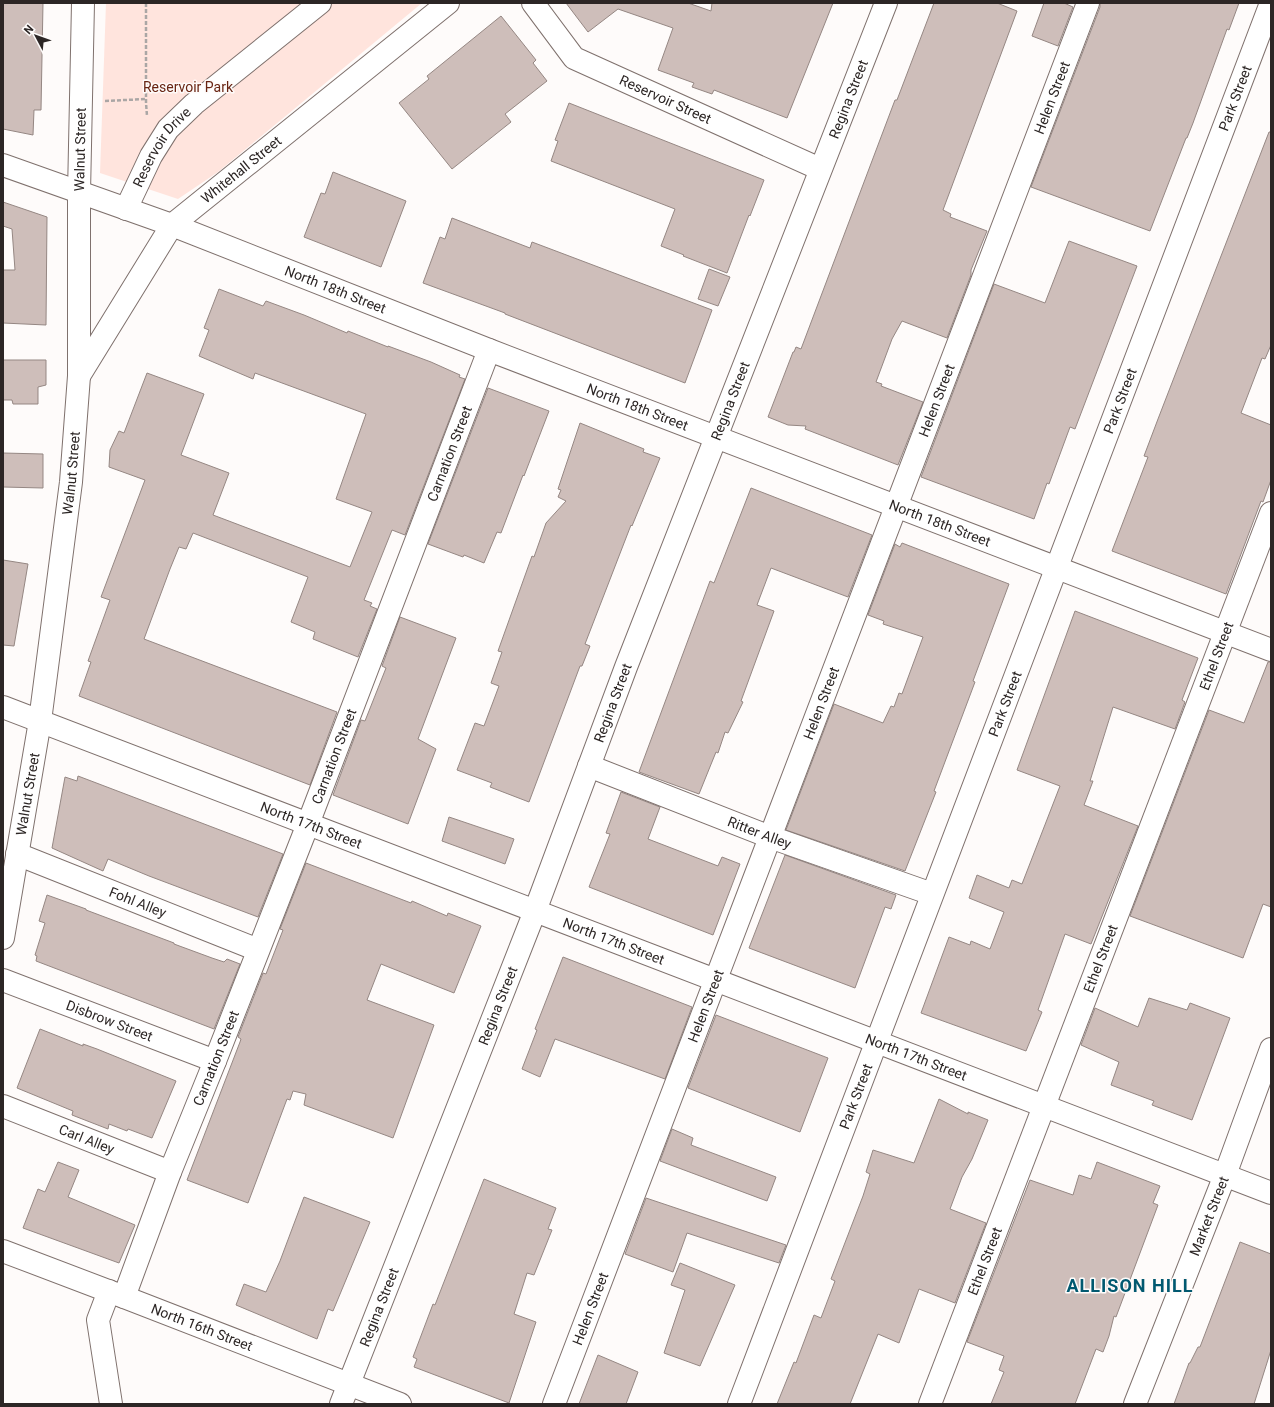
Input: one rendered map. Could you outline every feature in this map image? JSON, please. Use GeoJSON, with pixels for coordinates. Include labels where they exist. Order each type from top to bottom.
{"type":"FeatureCollection","features":[{"type":"Feature","properties":{"kind":"street","name":"Walnut Street"},"geometry":{"type":"LineString","coordinates":[[3,938],[40,721],[71,482],[79,376],[78,193],[82,3]]}},
{"type":"Feature","properties":{"kind":"street","name":"Reservoir Drive"},"geometry":{"type":"LineString","coordinates":[[126,209],[148,163],[168,129],[194,104],[320,3]]}},
{"type":"Feature","properties":{"kind":"street","name":"Whitehall Street"},"geometry":{"type":"LineString","coordinates":[[79,376],[172,225],[448,3]]}},
{"type":"Feature","properties":{"kind":"street","name":"Reservoir Street"},"geometry":{"type":"LineString","coordinates":[[533,3],[574,58],[820,169]]}},
{"type":"Feature","properties":{"kind":"street","name":"Regina Street"},"geometry":{"type":"LineString","coordinates":[[345,1394],[535,911],[626,666],[886,3]]}},
{"type":"Feature","properties":{"kind":"street","name":"Helen Street"},"geometry":{"type":"LineString","coordinates":[[554,1404],[1088,3]]}},
{"type":"Feature","properties":{"kind":"street","name":"Park Street"},"geometry":{"type":"LineString","coordinates":[[739,1404],[1271,3]]}},
{"type":"Feature","properties":{"kind":"street","name":"North 18th Street"},"geometry":{"type":"LineString","coordinates":[[3,165],[78,193],[172,225],[489,350],[1271,650]]}},
{"type":"Feature","properties":{"kind":"street","name":"Carnation Street"},"geometry":{"type":"LineString","coordinates":[[112,1404],[98,1320],[116,1294],[170,1172],[215,1061],[308,824],[489,350]]}},
{"type":"Feature","properties":{"kind":"street","name":"Ethel Street"},"geometry":{"type":"LineString","coordinates":[[930,1404],[1271,513]]}},
{"type":"Feature","properties":{"kind":"street","name":"North 17th Street"},"geometry":{"type":"LineString","coordinates":[[3,707],[1271,1193]]}},
{"type":"Feature","properties":{"kind":"street","name":"Ritter Alley"},"geometry":{"type":"LineString","coordinates":[[589,766],[770,837],[932,894]]}},
{"type":"Feature","properties":{"kind":"street","name":"Fohl Alley"},"geometry":{"type":"LineString","coordinates":[[17,854],[258,950]]}},
{"type":"Feature","properties":{"kind":"street","name":"Disbrow Street"},"geometry":{"type":"LineString","coordinates":[[3,980],[215,1061]]}},
{"type":"Feature","properties":{"kind":"street","name":"Market Street"},"geometry":{"type":"LineString","coordinates":[[1135,1404],[1225,1175],[1271,1049]]}},
{"type":"Feature","properties":{"kind":"street","name":"Carl Alley"},"geometry":{"type":"LineString","coordinates":[[3,1106],[170,1172]]}},
{"type":"Feature","properties":{"kind":"street","name":"North 16th Street"},"geometry":{"type":"LineString","coordinates":[[3,1251],[322,1373],[345,1394],[400,1404]]}},
{"type":"Feature","properties":{"kind":"path"},"geometry":{"type":"LineString","coordinates":[[146,3],[146,99],[149,136],[159,144]]}},
{"type":"Feature","properties":{"kind":"path"},"geometry":{"type":"LineString","coordinates":[[103,101],[146,99]]}},
{"type":"Feature","properties":{"kind":"green space","name":"Reservoir Park"},"geometry":{"type":"Polygon","coordinates":[[[106,3],[422,3],[218,172],[178,199],[100,173],[106,3]]]}},
{"type":"Feature","properties":{"kind":"building"},"geometry":{"type":"Polygon","coordinates":[[[3,3],[43,3],[41,110],[34,110],[33,135],[3,129],[3,3]]]}},
{"type":"Feature","properties":{"kind":"building"},"geometry":{"type":"Polygon","coordinates":[[[566,3],[688,3],[711,11],[712,3],[833,3],[787,118],[714,90],[712,94],[692,87],[694,83],[658,70],[673,28],[618,9],[588,32],[566,3]]]}},
{"type":"Feature","properties":{"kind":"building"},"geometry":{"type":"Polygon","coordinates":[[[934,3],[997,3],[1017,11],[943,210],[951,214],[950,217],[987,231],[971,270],[971,275],[947,338],[902,321],[892,339],[876,382],[882,384],[881,386],[923,402],[898,465],[805,429],[806,426],[788,425],[768,417],[793,352],[796,347],[801,349],[895,100],[897,100],[934,3]]]}},
{"type":"Feature","properties":{"kind":"building"},"geometry":{"type":"Polygon","coordinates":[[[1044,3],[1064,3],[1073,7],[1058,46],[1032,36],[1044,3]]]}},
{"type":"Feature","properties":{"kind":"building"},"geometry":{"type":"Polygon","coordinates":[[[1100,3],[1239,3],[1229,30],[1227,29],[1193,123],[1150,231],[1031,187],[1100,7],[1100,3]]]}},
{"type":"Feature","properties":{"kind":"building"},"geometry":{"type":"Polygon","coordinates":[[[501,16],[536,60],[533,63],[547,81],[505,114],[511,122],[452,169],[399,103],[429,79],[427,76],[501,16]]]}},
{"type":"Feature","properties":{"kind":"building"},"geometry":{"type":"Polygon","coordinates":[[[569,103],[764,180],[727,273],[661,246],[675,209],[551,161],[558,141],[555,140],[569,103]]]}},
{"type":"Feature","properties":{"kind":"building"},"geometry":{"type":"Polygon","coordinates":[[[1269,132],[1271,132],[1271,345],[1265,359],[1262,358],[1241,413],[1271,425],[1271,480],[1263,502],[1261,501],[1226,594],[1112,551],[1148,457],[1144,456],[1269,132]]]}},
{"type":"Feature","properties":{"kind":"building"},"geometry":{"type":"Polygon","coordinates":[[[333,172],[406,201],[381,267],[304,237],[321,193],[325,194],[333,172]]]}},
{"type":"Feature","properties":{"kind":"building"},"geometry":{"type":"Polygon","coordinates":[[[3,202],[47,217],[46,325],[3,323],[3,270],[15,270],[12,229],[3,226],[3,202]]]}},
{"type":"Feature","properties":{"kind":"building"},"geometry":{"type":"Polygon","coordinates":[[[452,218],[530,248],[532,242],[712,310],[685,383],[505,313],[423,283],[440,237],[445,239],[452,218]]]}},
{"type":"Feature","properties":{"kind":"building"},"geometry":{"type":"Polygon","coordinates":[[[1069,241],[1137,266],[1075,429],[1070,427],[1049,484],[1047,483],[1034,519],[921,477],[994,284],[1045,303],[1069,241]]]}},
{"type":"Feature","properties":{"kind":"building"},"geometry":{"type":"Polygon","coordinates":[[[709,269],[730,277],[718,306],[698,299],[709,269]]]}},
{"type":"Feature","properties":{"kind":"building"},"geometry":{"type":"Polygon","coordinates":[[[219,289],[263,306],[266,301],[347,333],[348,331],[431,362],[460,375],[459,377],[465,379],[405,535],[392,530],[364,600],[372,603],[370,606],[377,609],[358,657],[313,639],[315,632],[291,622],[308,577],[193,533],[186,549],[179,547],[170,569],[144,639],[337,712],[310,785],[79,696],[91,662],[88,661],[110,600],[101,597],[145,480],[109,467],[110,450],[119,431],[124,433],[147,373],[204,394],[181,455],[229,473],[213,515],[350,567],[372,512],[336,499],[366,414],[255,373],[253,379],[199,356],[209,330],[204,328],[219,289]]]}},
{"type":"Feature","properties":{"kind":"building"},"geometry":{"type":"Polygon","coordinates":[[[3,360],[46,360],[46,385],[38,387],[38,404],[13,404],[12,400],[3,400],[3,360]]]}},
{"type":"Feature","properties":{"kind":"building"},"geometry":{"type":"Polygon","coordinates":[[[488,388],[549,411],[501,533],[497,532],[484,563],[428,544],[488,388]]]}},
{"type":"Feature","properties":{"kind":"building"},"geometry":{"type":"Polygon","coordinates":[[[580,423],[644,449],[643,452],[660,458],[632,526],[631,525],[585,644],[590,646],[582,666],[580,666],[529,802],[490,787],[492,783],[457,770],[475,723],[484,726],[499,686],[491,683],[502,652],[498,651],[532,556],[534,557],[546,523],[566,501],[558,497],[561,490],[558,489],[580,423]]]}},
{"type":"Feature","properties":{"kind":"building"},"geometry":{"type":"Polygon","coordinates":[[[3,453],[43,454],[43,488],[3,487],[3,453]]]}},
{"type":"Feature","properties":{"kind":"building"},"geometry":{"type":"Polygon","coordinates":[[[751,488],[872,535],[848,597],[771,568],[757,605],[774,611],[741,701],[743,702],[728,733],[725,732],[718,753],[716,752],[699,794],[639,772],[710,581],[714,583],[751,488]]]}},
{"type":"Feature","properties":{"kind":"building"},"geometry":{"type":"Polygon","coordinates":[[[902,543],[1009,584],[973,681],[975,682],[934,791],[936,792],[905,871],[786,830],[834,704],[883,723],[891,706],[894,707],[899,693],[902,694],[923,637],[883,624],[884,621],[868,615],[895,544],[900,547],[902,543]]]}},
{"type":"Feature","properties":{"kind":"building"},"geometry":{"type":"Polygon","coordinates":[[[3,560],[28,564],[14,646],[3,645],[3,560]]]}},
{"type":"Feature","properties":{"kind":"building"},"geometry":{"type":"Polygon","coordinates":[[[1075,611],[1198,658],[1182,700],[1185,702],[1175,729],[1113,707],[1090,781],[1093,781],[1084,805],[1138,826],[1091,944],[1065,934],[1038,1010],[1042,1012],[1026,1051],[921,1013],[949,937],[970,945],[971,941],[990,949],[1004,912],[969,898],[977,875],[1009,888],[1012,880],[1022,884],[1060,786],[1017,770],[1075,611]]]}},
{"type":"Feature","properties":{"kind":"building"},"geometry":{"type":"Polygon","coordinates":[[[400,617],[456,638],[418,739],[436,749],[408,824],[333,795],[361,720],[365,721],[386,668],[382,666],[400,617]]]}},
{"type":"Feature","properties":{"kind":"building"},"geometry":{"type":"Polygon","coordinates":[[[1268,662],[1271,662],[1271,907],[1263,904],[1243,958],[1130,916],[1209,710],[1244,723],[1268,662]]]}},
{"type":"Feature","properties":{"kind":"building"},"geometry":{"type":"Polygon","coordinates":[[[78,776],[283,854],[258,917],[108,859],[103,871],[52,848],[65,777],[77,781],[78,776]]]}},
{"type":"Feature","properties":{"kind":"building"},"geometry":{"type":"Polygon","coordinates":[[[621,792],[660,807],[648,839],[718,866],[722,857],[740,864],[713,935],[589,887],[610,834],[606,833],[621,792]]]}},
{"type":"Feature","properties":{"kind":"building"},"geometry":{"type":"Polygon","coordinates":[[[449,817],[514,839],[505,864],[442,841],[449,817]]]}},
{"type":"Feature","properties":{"kind":"building"},"geometry":{"type":"Polygon","coordinates":[[[785,855],[896,895],[891,909],[885,907],[855,988],[749,948],[785,855]]]}},
{"type":"Feature","properties":{"kind":"building"},"geometry":{"type":"Polygon","coordinates":[[[306,863],[411,903],[412,901],[447,916],[448,913],[481,926],[454,993],[381,964],[367,1000],[434,1025],[393,1138],[304,1105],[306,1094],[293,1091],[290,1100],[287,1099],[248,1203],[187,1180],[240,1042],[241,1039],[238,1037],[263,973],[266,974],[283,930],[280,929],[306,863]]]}},
{"type":"Feature","properties":{"kind":"building"},"geometry":{"type":"Polygon","coordinates":[[[47,895],[212,958],[224,962],[227,959],[240,964],[214,1029],[36,961],[37,956],[35,955],[45,923],[39,921],[47,895]]]}},
{"type":"Feature","properties":{"kind":"building"},"geometry":{"type":"Polygon","coordinates":[[[563,957],[692,1007],[665,1079],[555,1039],[540,1077],[522,1069],[537,1030],[535,1029],[563,957]]]}},
{"type":"Feature","properties":{"kind":"building"},"geometry":{"type":"Polygon","coordinates":[[[1149,998],[1187,1010],[1190,1003],[1230,1018],[1192,1120],[1152,1105],[1154,1101],[1111,1085],[1119,1062],[1081,1045],[1095,1008],[1138,1027],[1149,998]]]}},
{"type":"Feature","properties":{"kind":"building"},"geometry":{"type":"Polygon","coordinates":[[[716,1015],[828,1058],[800,1132],[688,1088],[716,1015]]]}},
{"type":"Feature","properties":{"kind":"building"},"geometry":{"type":"Polygon","coordinates":[[[40,1029],[83,1046],[83,1044],[97,1049],[176,1081],[152,1138],[109,1124],[108,1129],[72,1115],[73,1111],[17,1088],[40,1029]]]}},
{"type":"Feature","properties":{"kind":"building"},"geometry":{"type":"Polygon","coordinates":[[[939,1099],[968,1114],[968,1112],[988,1120],[972,1159],[962,1177],[950,1209],[986,1223],[955,1303],[919,1289],[899,1343],[878,1334],[850,1404],[777,1404],[794,1362],[796,1363],[814,1315],[821,1318],[835,1281],[831,1279],[863,1196],[870,1174],[866,1172],[873,1150],[914,1163],[939,1099]]]}},
{"type":"Feature","properties":{"kind":"building"},"geometry":{"type":"Polygon","coordinates":[[[672,1129],[693,1138],[691,1145],[776,1177],[767,1201],[660,1161],[672,1129]]]}},
{"type":"Feature","properties":{"kind":"building"},"geometry":{"type":"Polygon","coordinates":[[[58,1162],[79,1170],[68,1197],[135,1225],[119,1263],[23,1228],[38,1189],[45,1192],[58,1162]]]}},
{"type":"Feature","properties":{"kind":"building"},"geometry":{"type":"Polygon","coordinates":[[[1097,1162],[1160,1186],[1153,1203],[1158,1205],[1116,1317],[1114,1316],[1103,1352],[1096,1349],[1075,1404],[991,1404],[1004,1372],[999,1370],[1004,1356],[967,1342],[1030,1180],[1073,1195],[1079,1175],[1091,1179],[1097,1162]]]}},
{"type":"Feature","properties":{"kind":"building"},"geometry":{"type":"Polygon","coordinates":[[[484,1179],[556,1208],[548,1229],[552,1230],[534,1275],[527,1273],[514,1314],[536,1322],[509,1403],[414,1367],[417,1359],[413,1357],[484,1179]]]}},
{"type":"Feature","properties":{"kind":"building"},"geometry":{"type":"Polygon","coordinates":[[[304,1197],[370,1222],[333,1311],[328,1309],[317,1339],[236,1305],[244,1284],[266,1292],[280,1261],[304,1197]]]}},
{"type":"Feature","properties":{"kind":"building"},"geometry":{"type":"Polygon","coordinates":[[[646,1198],[786,1245],[779,1263],[687,1233],[673,1272],[625,1254],[646,1198]]]}},
{"type":"Feature","properties":{"kind":"building"},"geometry":{"type":"Polygon","coordinates":[[[1240,1242],[1271,1254],[1271,1350],[1254,1404],[1174,1404],[1189,1363],[1198,1347],[1200,1347],[1240,1242]]]}},
{"type":"Feature","properties":{"kind":"building"},"geometry":{"type":"Polygon","coordinates":[[[680,1263],[735,1285],[700,1366],[664,1353],[685,1290],[671,1285],[680,1263]]]}},
{"type":"Feature","properties":{"kind":"building"},"geometry":{"type":"Polygon","coordinates":[[[598,1355],[638,1372],[626,1404],[579,1404],[598,1355]]]}},
{"type":"Feature","properties":{"kind":"district","name":"ALLISON HILL"},"geometry":{"type":"Point","coordinates":[1130,1285]}}]}
